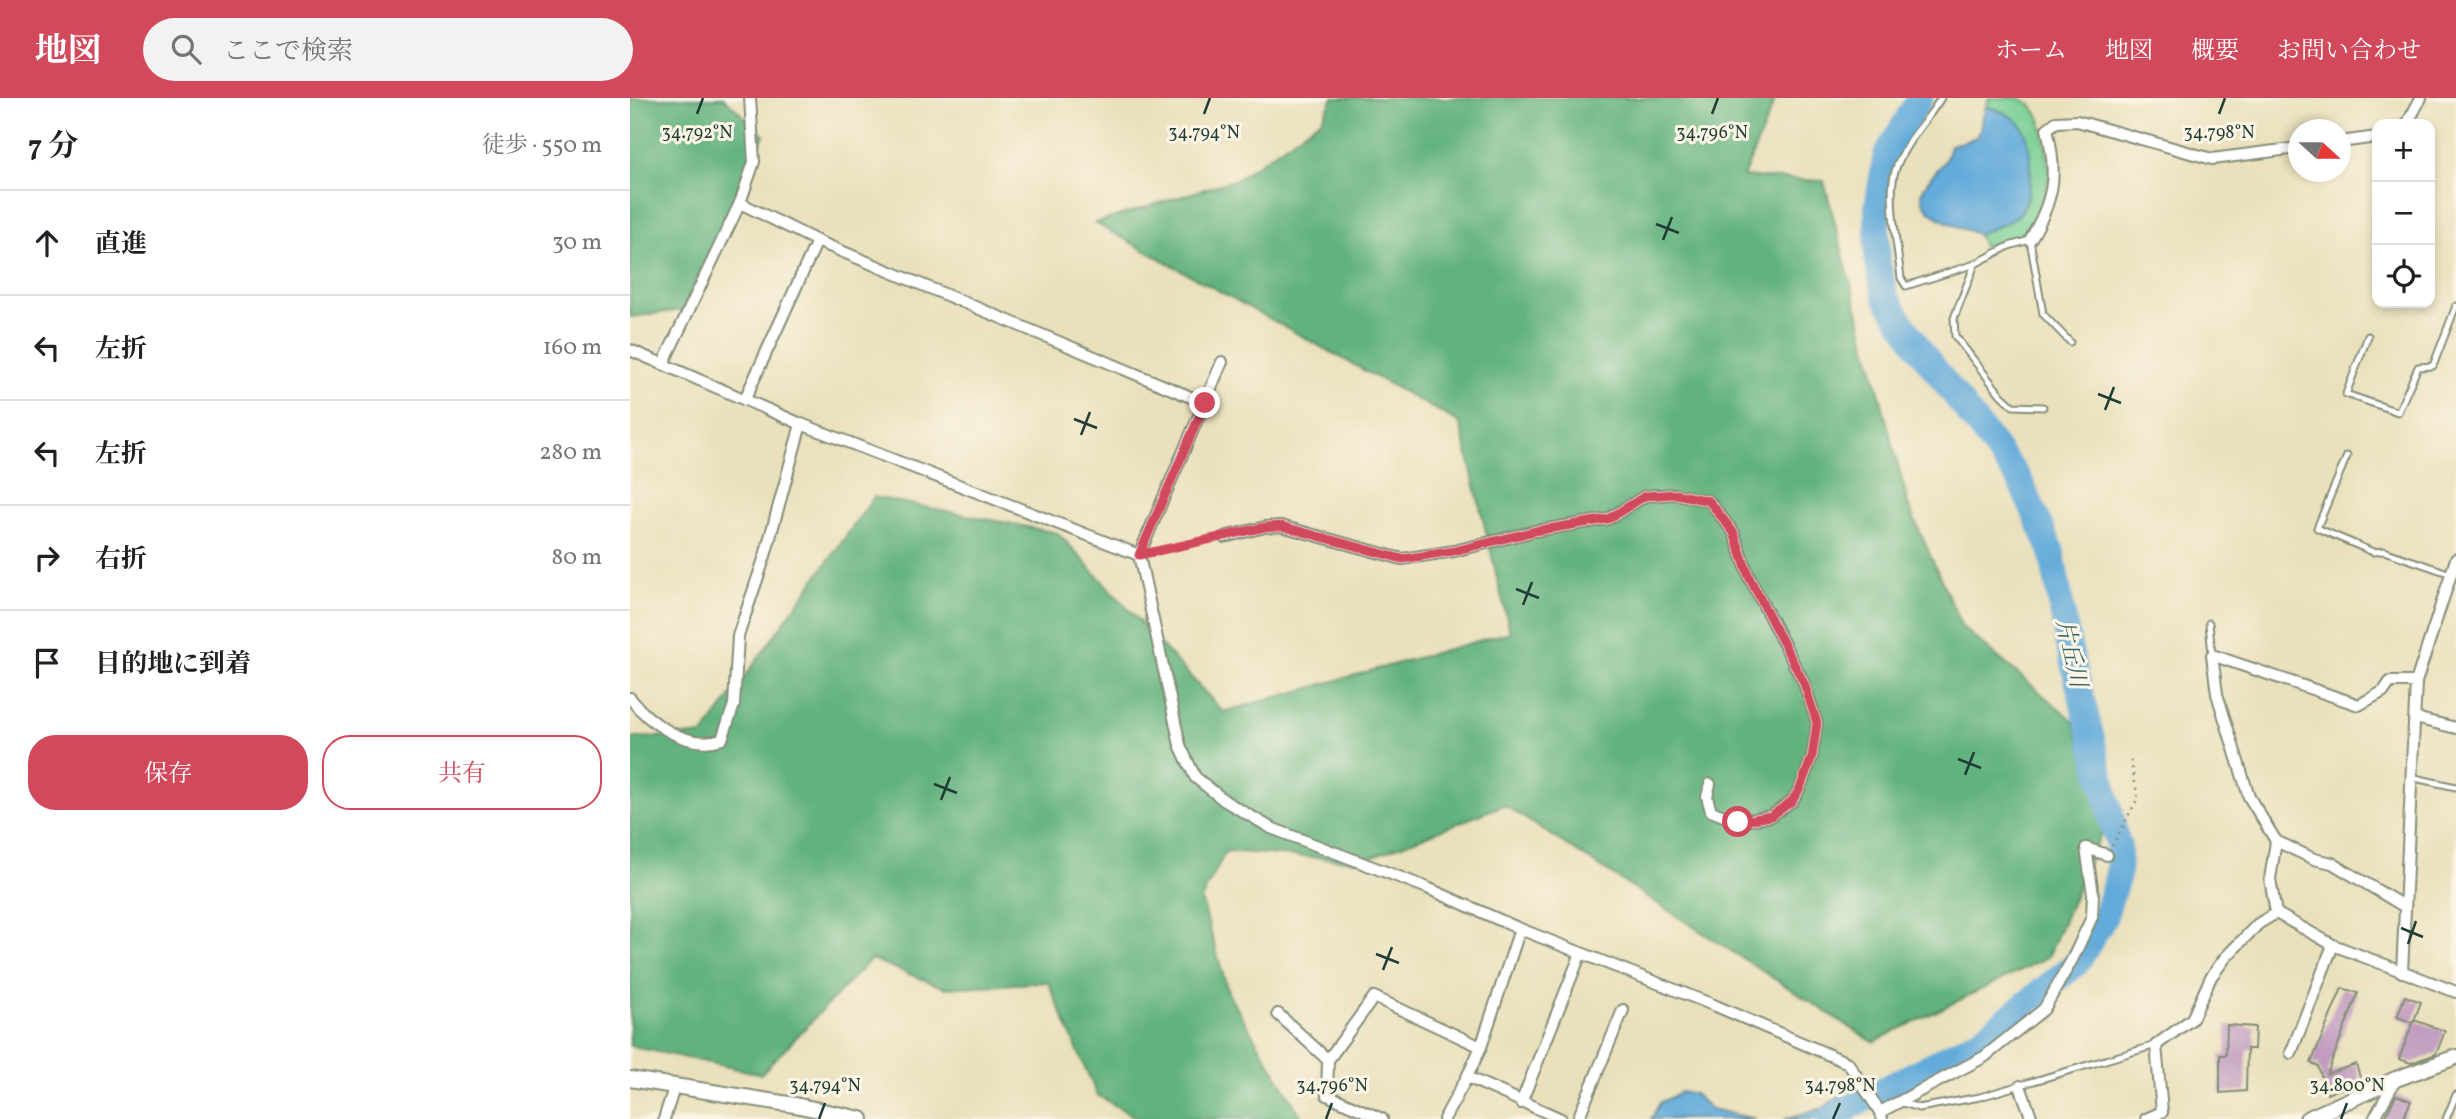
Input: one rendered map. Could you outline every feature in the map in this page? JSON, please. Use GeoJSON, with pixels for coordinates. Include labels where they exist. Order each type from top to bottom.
{"type":"FeatureCollection","features":[{"type":"Feature","properties":{"kind":"street"},"geometry":{"type":"LineString","coordinates":[[663,364],[740,204],[754,162],[750,98]]}},
{"type":"Feature","properties":{"kind":"street"},"geometry":{"type":"LineString","coordinates":[[2410,119],[2421,98]]}},
{"type":"Feature","properties":{"kind":"street"},"geometry":{"type":"LineString","coordinates":[[2030,240],[2045,215],[2051,192],[2054,172],[2047,129],[2056,122],[2077,121],[2212,159],[2288,149]]}},
{"type":"Feature","properties":{"kind":"street"},"geometry":{"type":"LineString","coordinates":[[2351,141],[2372,138]]}},
{"type":"Feature","properties":{"kind":"street"},"geometry":{"type":"LineString","coordinates":[[740,204],[817,241],[1205,403]]}},
{"type":"Feature","properties":{"kind":"street"},"geometry":{"type":"LineString","coordinates":[[745,400],[817,241]]}},
{"type":"Feature","properties":{"kind":"street"},"geometry":{"type":"LineString","coordinates":[[630,350],[801,424],[1139,555]]}},
{"type":"Feature","properties":{"kind":"street"},"geometry":{"type":"LineString","coordinates":[[1222,362],[1139,555],[1180,745],[1195,777],[1225,801],[1271,828],[1426,887],[1520,929],[1716,1006],[1848,1063],[1881,1115],[1897,1101],[1984,1057],[2044,1009],[2073,958],[2092,917],[2093,894],[2086,848],[2108,855]]}},
{"type":"Feature","properties":{"kind":"street"},"geometry":{"type":"LineString","coordinates":[[630,698],[639,710],[659,727],[690,739],[712,742],[722,739],[734,705],[738,636],[765,556],[801,424]]}},
{"type":"Feature","properties":{"kind":"street"},"geometry":{"type":"LineString","coordinates":[[1224,537],[1281,526],[1402,559],[1454,551],[1535,531],[1608,519],[1645,496],[1676,494],[1709,501],[1734,533],[1749,577],[1804,683],[1817,723],[1812,757],[1800,788],[1792,801],[1771,816],[1738,822],[1711,811],[1707,797],[1710,784]]}},
{"type":"Feature","properties":{"kind":"street"},"geometry":{"type":"LineString","coordinates":[[2402,972],[2416,682],[2456,559]]}},
{"type":"Feature","properties":{"kind":"street"},"geometry":{"type":"LineString","coordinates":[[2405,907],[2332,863],[2314,859],[2276,841],[2249,797],[2217,694],[2212,655],[2359,705],[2384,691],[2390,682],[2416,682]]}},
{"type":"Feature","properties":{"kind":"street"},"geometry":{"type":"LineString","coordinates":[[2415,718],[2456,728]]}},
{"type":"Feature","properties":{"kind":"street"},"geometry":{"type":"LineString","coordinates":[[2276,841],[2270,879],[2276,913]]}},
{"type":"Feature","properties":{"kind":"street"},"geometry":{"type":"LineString","coordinates":[[2276,913],[2333,945],[2456,992]]}},
{"type":"Feature","properties":{"kind":"street"},"geometry":{"type":"LineString","coordinates":[[2146,1119],[2162,1112],[2156,1045],[2192,1019],[2211,977],[2225,958],[2258,924],[2276,913]]}},
{"type":"Feature","properties":{"kind":"street"},"geometry":{"type":"LineString","coordinates":[[1444,1119],[1481,1047],[1520,929]]}},
{"type":"Feature","properties":{"kind":"street"},"geometry":{"type":"LineString","coordinates":[[2291,1053],[2333,945]]}},
{"type":"Feature","properties":{"kind":"street"},"geometry":{"type":"LineString","coordinates":[[1521,1103],[1581,953]]}},
{"type":"Feature","properties":{"kind":"street"},"geometry":{"type":"LineString","coordinates":[[1382,1119],[1327,1094],[1328,1060],[1374,997],[1481,1047]]}},
{"type":"Feature","properties":{"kind":"street"},"geometry":{"type":"LineString","coordinates":[[1578,1119],[1623,1010]]}},
{"type":"Feature","properties":{"kind":"street"},"geometry":{"type":"LineString","coordinates":[[1278,1014],[1328,1060]]}},
{"type":"Feature","properties":{"kind":"street"},"geometry":{"type":"LineString","coordinates":[[2307,1119],[2396,1079],[2456,1057]]}},
{"type":"Feature","properties":{"kind":"street"},"geometry":{"type":"LineString","coordinates":[[1467,1077],[1561,1119]]}},
{"type":"Feature","properties":{"kind":"street"},"geometry":{"type":"LineString","coordinates":[[630,1079],[794,1105],[861,1119]]}},
{"type":"Feature","properties":{"kind":"street"},"geometry":{"type":"LineString","coordinates":[[2374,1119],[2396,1079]]}},
{"type":"Feature","properties":{"kind":"street"},"geometry":{"type":"LineString","coordinates":[[2020,1086],[2032,1119]]}},
{"type":"Feature","properties":{"kind":"street"},"geometry":{"type":"LineString","coordinates":[[664,1119],[674,1088]]}},
{"type":"Feature","properties":{"kind":"lane"},"geometry":{"type":"LineString","coordinates":[[1941,98],[1909,143],[1895,172],[1892,191],[1901,278],[1906,286],[1975,264],[2009,246],[2030,240],[2043,314],[2070,342]]}},
{"type":"Feature","properties":{"kind":"lane"},"geometry":{"type":"LineString","coordinates":[[1975,264],[1954,318],[1955,336],[2001,395],[2013,406],[2043,407]]}},
{"type":"Feature","properties":{"kind":"lane"},"geometry":{"type":"LineString","coordinates":[[2368,336],[2346,394],[2398,412],[2418,367],[2433,366],[2456,306]]}},
{"type":"Feature","properties":{"kind":"lane"},"geometry":{"type":"LineString","coordinates":[[2347,456],[2317,528],[2374,552],[2384,551],[2451,574]]}},
{"type":"Feature","properties":{"kind":"lane"},"geometry":{"type":"LineString","coordinates":[[2209,623],[2212,655]]}},
{"type":"Feature","properties":{"kind":"lane"},"geometry":{"type":"LineString","coordinates":[[2410,777],[2456,787]]}},
{"type":"Feature","properties":{"kind":"lane"},"geometry":{"type":"LineString","coordinates":[[1897,1101],[1919,1108],[1980,1097],[2156,1045]]}},
{"type":"Feature","properties":{"kind":"lane"},"geometry":{"type":"LineString","coordinates":[[2446,1119],[2456,1095]]}},
{"type":"Feature","properties":{"kind":"path"},"geometry":{"type":"LineString","coordinates":[[1139,555],[1224,537]]}},
{"type":"Feature","properties":{"kind":"path"},"geometry":{"type":"LineString","coordinates":[[2108,855],[2138,798],[2130,757]]}},
{"type":"Feature","properties":{"kind":"green space"},"geometry":{"type":"Polygon","coordinates":[[[630,98],[724,98],[764,135],[682,310],[630,317],[630,98]]]}},
{"type":"Feature","properties":{"kind":"green space"},"geometry":{"type":"Polygon","coordinates":[[[1333,98],[1776,98],[1743,177],[1824,181],[1909,507],[1962,627],[2074,721],[2104,827],[2048,957],[1873,1042],[1504,805],[1361,861],[1226,851],[1201,899],[1229,995],[1303,1119],[1139,1119],[1097,1095],[1048,982],[945,988],[871,959],[761,1074],[630,1046],[630,738],[703,735],[874,497],[1058,533],[1223,712],[1510,632],[1460,423],[1095,223],[1237,179],[1322,119],[1333,98]]]}},
{"type":"Feature","properties":{"kind":"green space"},"geometry":{"type":"Polygon","coordinates":[[[1989,98],[2019,98],[2031,105],[2041,120],[2050,172],[2038,222],[2025,235],[1983,247],[1978,234],[2016,217],[2026,203],[2030,185],[2008,114],[1986,106],[1989,98]]]}},
{"type":"Feature","properties":{"kind":"water"},"geometry":{"type":"Polygon","coordinates":[[[1986,106],[2011,117],[2023,128],[2029,147],[2030,174],[2027,199],[2017,216],[1978,234],[1936,216],[1923,201],[1922,192],[1944,162],[1950,145],[1978,136],[1986,106]]]}},
{"type":"Feature","properties":{"kind":"water"},"geometry":{"type":"Polygon","coordinates":[[[1681,1092],[1694,1094],[1711,1109],[1755,1119],[1651,1119],[1660,1103],[1681,1092]]]}},
{"type":"Feature","properties":{"kind":"water"},"geometry":{"type":"Polygon","coordinates":[[[1841,1094],[1854,1119],[1785,1119],[1824,1108],[1841,1094]]]}},
{"type":"Feature","properties":{"kind":"building"},"geometry":{"type":"Polygon","coordinates":[[[2342,988],[2358,993],[2327,1074],[2356,1064],[2361,1081],[2327,1094],[2318,1066],[2311,1063],[2342,988]]]}},
{"type":"Feature","properties":{"kind":"building"},"geometry":{"type":"Polygon","coordinates":[[[2405,996],[2421,1002],[2413,1023],[2397,1017],[2405,996]]]}},
{"type":"Feature","properties":{"kind":"building"},"geometry":{"type":"Polygon","coordinates":[[[2414,1020],[2445,1031],[2436,1054],[2411,1063],[2399,1059],[2414,1020]]]}},
{"type":"Feature","properties":{"kind":"building"},"geometry":{"type":"Polygon","coordinates":[[[2227,1025],[2255,1027],[2254,1049],[2247,1049],[2246,1091],[2220,1093],[2220,1055],[2226,1055],[2227,1025]]]}},
{"type":"Feature","properties":{"kind":"building"},"geometry":{"type":"Polygon","coordinates":[[[2396,1095],[2411,1101],[2403,1119],[2384,1119],[2396,1095]]]}},
{"type":"Feature","properties":{"kind":"waterway","name":"片丘川"},"geometry":{"type":"LineString","coordinates":[[1830,1119],[1983,1038],[2077,963],[2104,918],[2118,875],[2119,848],[2068,643],[2051,549],[2019,479],[1921,351],[1886,298],[1877,260],[1877,207],[1886,155],[1920,98]]}},
{"type":"Feature","properties":{"kind":"route"},"geometry":{"type":"LineString","coordinates":[[1205,403],[1139,555],[1265,527],[1281,526],[1402,559],[1454,551],[1535,531],[1608,519],[1645,496],[1676,494],[1709,501],[1734,533],[1749,577],[1804,683],[1817,723],[1812,757],[1792,801],[1771,816],[1738,822]]}}]}
